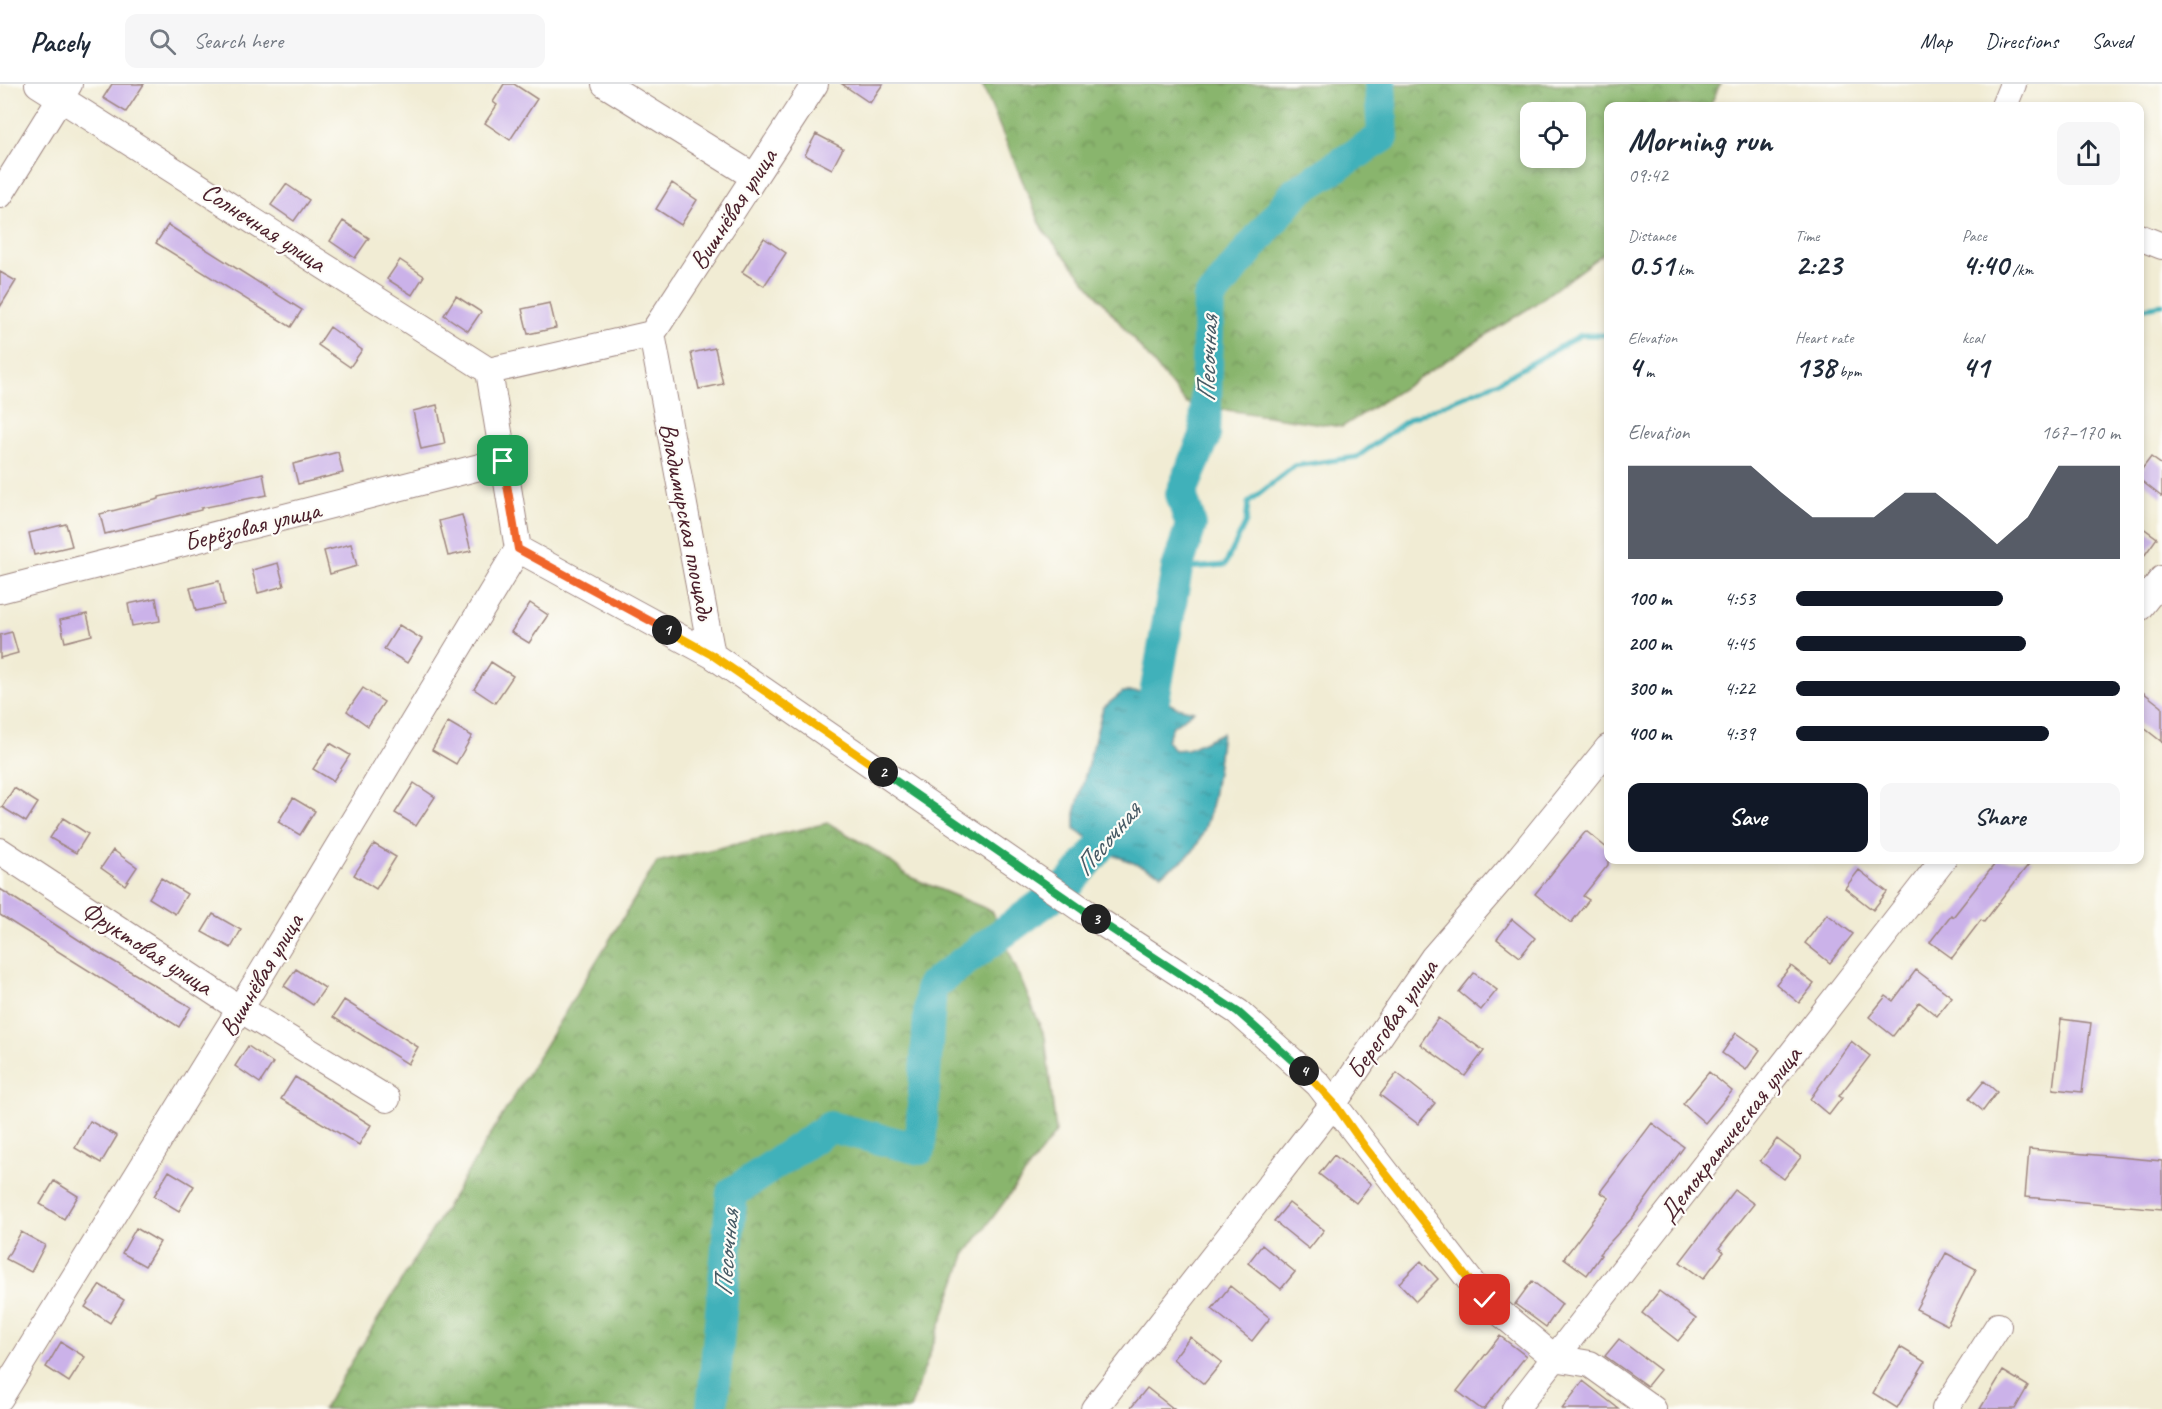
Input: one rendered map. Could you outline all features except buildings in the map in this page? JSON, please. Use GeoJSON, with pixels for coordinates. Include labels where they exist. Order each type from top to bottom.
{"type":"FeatureCollection","features":[{"type":"Feature","properties":{"kind":"street","name":"Солнечная улица"},"geometry":{"type":"LineString","coordinates":[[38,84],[65,91],[489,371]]}},
{"type":"Feature","properties":{"kind":"street"},"geometry":{"type":"LineString","coordinates":[[605,84],[753,176]]}},
{"type":"Feature","properties":{"kind":"street","name":"Вишнёвая улица"},"geometry":{"type":"LineString","coordinates":[[652,334],[815,84]]}},
{"type":"Feature","properties":{"kind":"street"},"geometry":{"type":"LineString","coordinates":[[0,195],[65,91]]}},
{"type":"Feature","properties":{"kind":"street"},"geometry":{"type":"LineString","coordinates":[[2144,239],[2162,246]]}},
{"type":"Feature","properties":{"kind":"street"},"geometry":{"type":"LineString","coordinates":[[518,549],[489,371],[652,334]]}},
{"type":"Feature","properties":{"kind":"street","name":"Владимирская площадь"},"geometry":{"type":"LineString","coordinates":[[652,334],[712,655]]}},
{"type":"Feature","properties":{"kind":"street","name":"Берёзовая улица"},"geometry":{"type":"LineString","coordinates":[[0,590],[503,461]]}},
{"type":"Feature","properties":{"kind":"street","name":"Вишнёвая улица"},"geometry":{"type":"LineString","coordinates":[[0,1398],[240,1009],[518,549]]}},
{"type":"Feature","properties":{"kind":"street","name":"Владимирская площадь"},"geometry":{"type":"LineString","coordinates":[[518,549],[712,655]]}},
{"type":"Feature","properties":{"kind":"street"},"geometry":{"type":"LineString","coordinates":[[2144,602],[2162,579]]}},
{"type":"Feature","properties":{"kind":"street"},"geometry":{"type":"LineString","coordinates":[[712,655],[1090,915],[1238,1012],[1318,1084],[1485,1300],[1555,1358],[1590,1364],[1653,1409]]}},
{"type":"Feature","properties":{"kind":"street","name":"Береговая улица"},"geometry":{"type":"LineString","coordinates":[[1094,1409],[1334,1103],[1433,958],[1516,862],[1604,753]]}},
{"type":"Feature","properties":{"kind":"street","name":"Фруктовая улица"},"geometry":{"type":"LineString","coordinates":[[0,851],[240,1009],[387,1099]]}},
{"type":"Feature","properties":{"kind":"street","name":"Демократическая улица"},"geometry":{"type":"LineString","coordinates":[[1515,1409],[1940,864]]}},
{"type":"Feature","properties":{"kind":"street"},"geometry":{"type":"LineString","coordinates":[[1945,1409],[1998,1326]]}},
{"type":"Feature","properties":{"kind":"green space"},"geometry":{"type":"Polygon","coordinates":[[[982,84],[1720,84],[1712,102],[1604,102],[1604,253],[1531,307],[1342,427],[1187,404],[1043,230],[982,84]]]}},
{"type":"Feature","properties":{"kind":"green space"},"geometry":{"type":"Polygon","coordinates":[[[828,823],[881,854],[910,877],[992,911],[1045,1037],[1056,1132],[965,1255],[910,1409],[323,1409],[657,862],[828,823]]]}},
{"type":"Feature","properties":{"kind":"water"},"geometry":{"type":"Polygon","coordinates":[[[1123,692],[1146,692],[1176,707],[1194,711],[1173,726],[1167,740],[1174,750],[1188,749],[1222,733],[1210,813],[1199,842],[1191,853],[1177,865],[1161,874],[1116,856],[1075,829],[1075,813],[1103,708],[1123,692]]]}},
{"type":"Feature","properties":{"kind":"waterway","name":"Песочная"},"geometry":{"type":"LineString","coordinates":[[1147,740],[1177,569],[1191,525],[1181,494],[1205,436],[1209,299],[1296,192],[1383,137],[1380,84]]}},
{"type":"Feature","properties":{"kind":"waterway"},"geometry":{"type":"LineString","coordinates":[[2144,308],[2162,305]]}},
{"type":"Feature","properties":{"kind":"waterway"},"geometry":{"type":"LineString","coordinates":[[1177,569],[1225,565],[1246,522],[1248,503],[1294,466],[1357,457],[1409,419],[1498,382],[1581,335],[1604,335]]}},
{"type":"Feature","properties":{"kind":"waterway","name":"Песочная"},"geometry":{"type":"LineString","coordinates":[[712,1409],[732,1193],[830,1127],[920,1149],[931,986],[1069,884],[1128,814]]}},
{"type":"Feature","properties":{"kind":"route"},"geometry":{"type":"LineString","coordinates":[[503,461],[518,549],[712,655],[1090,915],[1238,1012],[1318,1084],[1485,1300]]}}]}
